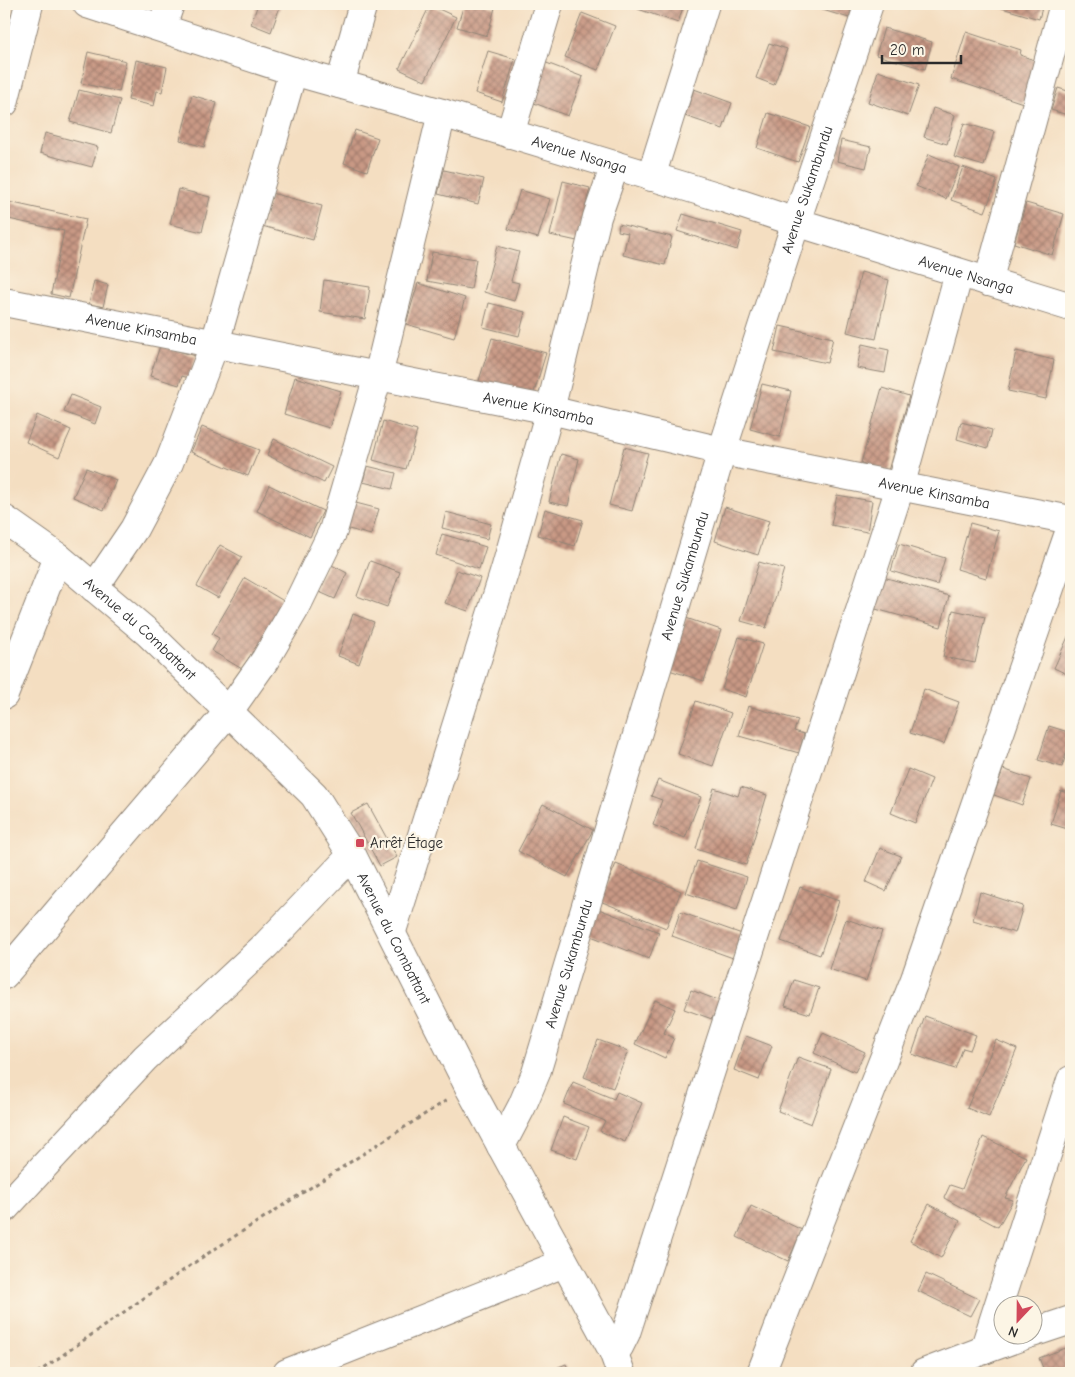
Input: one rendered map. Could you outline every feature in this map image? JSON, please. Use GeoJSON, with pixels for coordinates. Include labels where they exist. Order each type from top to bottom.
{"type":"FeatureCollection","features":[{"type":"Feature","properties":{"kind":"street"},"geometry":{"type":"LineString","coordinates":[[4,103],[29,4]]}},
{"type":"Feature","properties":{"kind":"street","name":"Avenue Nsanga"},"geometry":{"type":"LineString","coordinates":[[87,4],[166,15],[293,72],[442,113],[615,165],[1071,307]]}},
{"type":"Feature","properties":{"kind":"street"},"geometry":{"type":"LineString","coordinates":[[340,84],[363,4]]}},
{"type":"Feature","properties":{"kind":"street"},"geometry":{"type":"LineString","coordinates":[[510,134],[550,4]]}},
{"type":"Feature","properties":{"kind":"street"},"geometry":{"type":"LineString","coordinates":[[651,177],[705,4]]}},
{"type":"Feature","properties":{"kind":"street","name":"Avenue Sukambundu"},"geometry":{"type":"LineString","coordinates":[[501,1146],[522,1106],[536,1073],[722,451],[869,4]]}},
{"type":"Feature","properties":{"kind":"street"},"geometry":{"type":"LineString","coordinates":[[988,282],[1064,4]]}},
{"type":"Feature","properties":{"kind":"street"},"geometry":{"type":"LineString","coordinates":[[94,588],[134,529],[169,463],[215,343],[293,72]]}},
{"type":"Feature","properties":{"kind":"street"},"geometry":{"type":"LineString","coordinates":[[4,975],[230,711],[265,660],[296,607],[333,531],[378,376],[442,113]]}},
{"type":"Feature","properties":{"kind":"street"},"geometry":{"type":"LineString","coordinates":[[392,931],[505,570],[550,410],[597,217],[615,165]]}},
{"type":"Feature","properties":{"kind":"street"},"geometry":{"type":"LineString","coordinates":[[617,1362],[619,1347],[626,1333],[900,487],[959,273]]}},
{"type":"Feature","properties":{"kind":"street","name":"Avenue Kinsamba"},"geometry":{"type":"LineString","coordinates":[[4,302],[550,410],[722,451],[1071,520]]}},
{"type":"Feature","properties":{"kind":"street","name":"Avenue du Combattant"},"geometry":{"type":"LineString","coordinates":[[4,519],[58,557],[148,633],[314,795],[352,855],[469,1086],[617,1362]]}},
{"type":"Feature","properties":{"kind":"street"},"geometry":{"type":"LineString","coordinates":[[761,1373],[915,979],[1071,527]]}},
{"type":"Feature","properties":{"kind":"street"},"geometry":{"type":"LineString","coordinates":[[6,686],[58,557]]}},
{"type":"Feature","properties":{"kind":"street"},"geometry":{"type":"LineString","coordinates":[[4,1209],[145,1058],[266,945],[352,855]]}},
{"type":"Feature","properties":{"kind":"street"},"geometry":{"type":"LineString","coordinates":[[984,1350],[1071,1080]]}},
{"type":"Feature","properties":{"kind":"street"},"geometry":{"type":"LineString","coordinates":[[287,1373],[564,1263]]}},
{"type":"Feature","properties":{"kind":"street"},"geometry":{"type":"LineString","coordinates":[[1042,1330],[1071,1320]]}},
{"type":"Feature","properties":{"kind":"street"},"geometry":{"type":"LineString","coordinates":[[924,1373],[1000,1344]]}},
{"type":"Feature","properties":{"kind":"path"},"geometry":{"type":"LineString","coordinates":[[37,1373],[204,1256],[469,1086]]}},
{"type":"Feature","properties":{"kind":"building"},"geometry":{"type":"Polygon","coordinates":[[[258,4],[281,4],[271,32],[251,24],[258,4]]]}},
{"type":"Feature","properties":{"kind":"building"},"geometry":{"type":"Polygon","coordinates":[[[464,4],[483,4],[495,8],[487,36],[457,27],[464,4]]]}},
{"type":"Feature","properties":{"kind":"building"},"geometry":{"type":"Polygon","coordinates":[[[640,4],[684,4],[678,23],[638,9],[640,4]]]}},
{"type":"Feature","properties":{"kind":"building"},"geometry":{"type":"Polygon","coordinates":[[[817,4],[853,4],[849,18],[816,8],[817,4]]]}},
{"type":"Feature","properties":{"kind":"building"},"geometry":{"type":"Polygon","coordinates":[[[1003,4],[1043,4],[1039,19],[1002,8],[1003,4]]]}},
{"type":"Feature","properties":{"kind":"building"},"geometry":{"type":"Polygon","coordinates":[[[430,5],[456,17],[425,81],[399,69],[430,5]]]}},
{"type":"Feature","properties":{"kind":"building"},"geometry":{"type":"Polygon","coordinates":[[[582,13],[615,26],[598,70],[565,57],[582,13]]]}},
{"type":"Feature","properties":{"kind":"building"},"geometry":{"type":"Polygon","coordinates":[[[884,28],[932,42],[925,69],[876,55],[884,28]]]}},
{"type":"Feature","properties":{"kind":"building"},"geometry":{"type":"Polygon","coordinates":[[[966,32],[1021,50],[1020,55],[1037,61],[1023,103],[951,79],[966,32]]]}},
{"type":"Feature","properties":{"kind":"building"},"geometry":{"type":"Polygon","coordinates":[[[769,43],[787,49],[774,85],[756,78],[769,43]]]}},
{"type":"Feature","properties":{"kind":"building"},"geometry":{"type":"Polygon","coordinates":[[[488,51],[515,59],[502,102],[475,93],[488,51]]]}},
{"type":"Feature","properties":{"kind":"building"},"geometry":{"type":"Polygon","coordinates":[[[88,52],[126,61],[119,92],[81,83],[88,52]]]}},
{"type":"Feature","properties":{"kind":"building"},"geometry":{"type":"Polygon","coordinates":[[[136,60],[167,67],[162,92],[157,91],[154,106],[128,100],[136,60]]]}},
{"type":"Feature","properties":{"kind":"building"},"geometry":{"type":"Polygon","coordinates":[[[544,62],[583,77],[568,116],[529,101],[544,62]]]}},
{"type":"Feature","properties":{"kind":"building"},"geometry":{"type":"Polygon","coordinates":[[[878,71],[919,85],[908,116],[868,102],[878,71]]]}},
{"type":"Feature","properties":{"kind":"building"},"geometry":{"type":"Polygon","coordinates":[[[1058,88],[1071,92],[1071,116],[1051,110],[1058,88]]]}},
{"type":"Feature","properties":{"kind":"building"},"geometry":{"type":"Polygon","coordinates":[[[694,89],[732,103],[723,129],[685,116],[694,89]]]}},
{"type":"Feature","properties":{"kind":"building"},"geometry":{"type":"Polygon","coordinates":[[[79,90],[120,100],[111,133],[70,122],[79,90]]]}},
{"type":"Feature","properties":{"kind":"building"},"geometry":{"type":"Polygon","coordinates":[[[192,95],[217,103],[204,147],[180,140],[192,95]]]}},
{"type":"Feature","properties":{"kind":"building"},"geometry":{"type":"Polygon","coordinates":[[[933,108],[955,115],[947,144],[924,137],[933,108]]]}},
{"type":"Feature","properties":{"kind":"building"},"geometry":{"type":"Polygon","coordinates":[[[768,113],[810,127],[798,162],[757,148],[768,113]]]}},
{"type":"Feature","properties":{"kind":"building"},"geometry":{"type":"Polygon","coordinates":[[[964,123],[994,132],[984,166],[954,157],[964,123]]]}},
{"type":"Feature","properties":{"kind":"building"},"geometry":{"type":"Polygon","coordinates":[[[355,130],[378,138],[367,171],[344,163],[355,130]]]}},
{"type":"Feature","properties":{"kind":"building"},"geometry":{"type":"Polygon","coordinates":[[[45,133],[98,147],[92,167],[40,153],[45,133]]]}},
{"type":"Feature","properties":{"kind":"building"},"geometry":{"type":"Polygon","coordinates":[[[841,140],[871,147],[866,168],[837,161],[841,140]]]}},
{"type":"Feature","properties":{"kind":"building"},"geometry":{"type":"Polygon","coordinates":[[[929,154],[959,167],[946,199],[916,186],[929,154]]]}},
{"type":"Feature","properties":{"kind":"building"},"geometry":{"type":"Polygon","coordinates":[[[963,167],[997,180],[985,212],[951,200],[963,167]]]}},
{"type":"Feature","properties":{"kind":"building"},"geometry":{"type":"Polygon","coordinates":[[[444,170],[484,179],[478,204],[438,194],[444,170]]]}},
{"type":"Feature","properties":{"kind":"building"},"geometry":{"type":"Polygon","coordinates":[[[563,181],[590,188],[577,241],[550,235],[563,181]]]}},
{"type":"Feature","properties":{"kind":"building"},"geometry":{"type":"Polygon","coordinates":[[[178,189],[210,197],[202,232],[170,224],[178,189]]]}},
{"type":"Feature","properties":{"kind":"building"},"geometry":{"type":"Polygon","coordinates":[[[520,190],[550,199],[538,238],[508,229],[520,190]]]}},
{"type":"Feature","properties":{"kind":"building"},"geometry":{"type":"Polygon","coordinates":[[[271,193],[322,206],[313,240],[262,226],[271,193]]]}},
{"type":"Feature","properties":{"kind":"building"},"geometry":{"type":"Polygon","coordinates":[[[4,201],[86,219],[69,298],[51,294],[64,231],[4,218],[4,201]]]}},
{"type":"Feature","properties":{"kind":"building"},"geometry":{"type":"Polygon","coordinates":[[[1026,203],[1064,214],[1052,255],[1014,243],[1026,203]]]}},
{"type":"Feature","properties":{"kind":"building"},"geometry":{"type":"Polygon","coordinates":[[[683,214],[742,232],[737,250],[677,231],[683,214]]]}},
{"type":"Feature","properties":{"kind":"building"},"geometry":{"type":"Polygon","coordinates":[[[619,224],[672,237],[665,265],[623,255],[628,233],[618,231],[619,224]]]}},
{"type":"Feature","properties":{"kind":"building"},"geometry":{"type":"Polygon","coordinates":[[[497,246],[519,252],[511,281],[519,283],[514,301],[484,292],[497,246]]]}},
{"type":"Feature","properties":{"kind":"building"},"geometry":{"type":"Polygon","coordinates":[[[432,252],[476,259],[471,289],[427,281],[432,252]]]}},
{"type":"Feature","properties":{"kind":"building"},"geometry":{"type":"Polygon","coordinates":[[[861,272],[889,280],[876,339],[847,332],[861,272]]]}},
{"type":"Feature","properties":{"kind":"building"},"geometry":{"type":"Polygon","coordinates":[[[324,280],[370,287],[365,319],[320,312],[324,280]]]}},
{"type":"Feature","properties":{"kind":"building"},"geometry":{"type":"Polygon","coordinates":[[[94,281],[108,285],[103,307],[89,304],[94,281]]]}},
{"type":"Feature","properties":{"kind":"building"},"geometry":{"type":"Polygon","coordinates":[[[418,283],[465,298],[454,338],[406,324],[418,283]]]}},
{"type":"Feature","properties":{"kind":"building"},"geometry":{"type":"Polygon","coordinates":[[[489,303],[525,312],[519,336],[483,327],[489,303]]]}},
{"type":"Feature","properties":{"kind":"building"},"geometry":{"type":"Polygon","coordinates":[[[780,326],[833,338],[827,363],[774,352],[780,326]]]}},
{"type":"Feature","properties":{"kind":"building"},"geometry":{"type":"Polygon","coordinates":[[[492,338],[546,353],[532,399],[478,384],[492,338]]]}},
{"type":"Feature","properties":{"kind":"building"},"geometry":{"type":"Polygon","coordinates":[[[862,344],[889,350],[885,373],[857,368],[862,344]]]}},
{"type":"Feature","properties":{"kind":"building"},"geometry":{"type":"Polygon","coordinates":[[[160,346],[196,356],[189,378],[182,376],[179,385],[150,376],[160,346]]]}},
{"type":"Feature","properties":{"kind":"building"},"geometry":{"type":"Polygon","coordinates":[[[1016,351],[1054,360],[1046,399],[1008,391],[1016,351]]]}},
{"type":"Feature","properties":{"kind":"building"},"geometry":{"type":"Polygon","coordinates":[[[295,377],[341,391],[329,428],[284,414],[295,377]]]}},
{"type":"Feature","properties":{"kind":"building"},"geometry":{"type":"Polygon","coordinates":[[[762,384],[791,391],[780,437],[750,429],[762,384]]]}},
{"type":"Feature","properties":{"kind":"building"},"geometry":{"type":"Polygon","coordinates":[[[882,388],[909,396],[888,471],[861,463],[882,388]]]}},
{"type":"Feature","properties":{"kind":"building"},"geometry":{"type":"Polygon","coordinates":[[[71,395],[101,407],[95,424],[64,412],[71,395]]]}},
{"type":"Feature","properties":{"kind":"building"},"geometry":{"type":"Polygon","coordinates":[[[37,415],[71,430],[59,457],[26,442],[37,415]]]}},
{"type":"Feature","properties":{"kind":"building"},"geometry":{"type":"Polygon","coordinates":[[[383,421],[417,431],[406,469],[373,460],[383,421]]]}},
{"type":"Feature","properties":{"kind":"building"},"geometry":{"type":"Polygon","coordinates":[[[961,422],[992,430],[988,448],[957,439],[961,422]]]}},
{"type":"Feature","properties":{"kind":"building"},"geometry":{"type":"Polygon","coordinates":[[[202,427],[259,450],[248,476],[191,452],[202,427]]]}},
{"type":"Feature","properties":{"kind":"building"},"geometry":{"type":"Polygon","coordinates":[[[274,439],[332,467],[324,483],[267,455],[274,439]]]}},
{"type":"Feature","properties":{"kind":"building"},"geometry":{"type":"Polygon","coordinates":[[[624,447],[648,453],[632,511],[609,505],[624,447]]]}},
{"type":"Feature","properties":{"kind":"building"},"geometry":{"type":"Polygon","coordinates":[[[561,454],[579,459],[568,506],[549,502],[561,454]]]}},
{"type":"Feature","properties":{"kind":"building"},"geometry":{"type":"Polygon","coordinates":[[[367,466],[396,473],[392,489],[363,482],[367,466]]]}},
{"type":"Feature","properties":{"kind":"building"},"geometry":{"type":"Polygon","coordinates":[[[86,468],[116,480],[104,510],[73,497],[86,468]]]}},
{"type":"Feature","properties":{"kind":"building"},"geometry":{"type":"Polygon","coordinates":[[[269,485],[323,511],[310,537],[257,511],[269,485]]]}},
{"type":"Feature","properties":{"kind":"building"},"geometry":{"type":"Polygon","coordinates":[[[837,495],[872,501],[867,532],[831,525],[837,495]]]}},
{"type":"Feature","properties":{"kind":"building"},"geometry":{"type":"Polygon","coordinates":[[[352,502],[379,509],[371,535],[345,528],[352,502]]]}},
{"type":"Feature","properties":{"kind":"building"},"geometry":{"type":"Polygon","coordinates":[[[725,507],[769,521],[758,555],[715,541],[725,507]]]}},
{"type":"Feature","properties":{"kind":"building"},"geometry":{"type":"Polygon","coordinates":[[[545,509],[583,520],[575,546],[538,535],[545,509]]]}},
{"type":"Feature","properties":{"kind":"building"},"geometry":{"type":"Polygon","coordinates":[[[446,512],[491,524],[487,539],[442,528],[446,512]]]}},
{"type":"Feature","properties":{"kind":"building"},"geometry":{"type":"Polygon","coordinates":[[[970,523],[999,531],[986,578],[957,569],[970,523]]]}},
{"type":"Feature","properties":{"kind":"building"},"geometry":{"type":"Polygon","coordinates":[[[442,534],[486,547],[479,569],[436,555],[442,534]]]}},
{"type":"Feature","properties":{"kind":"building"},"geometry":{"type":"Polygon","coordinates":[[[899,544],[945,558],[937,585],[891,571],[899,544]]]}},
{"type":"Feature","properties":{"kind":"building"},"geometry":{"type":"Polygon","coordinates":[[[220,545],[242,557],[218,598],[197,586],[220,545]]]}},
{"type":"Feature","properties":{"kind":"building"},"geometry":{"type":"Polygon","coordinates":[[[370,561],[400,572],[387,607],[357,596],[370,561]]]}},
{"type":"Feature","properties":{"kind":"building"},"geometry":{"type":"Polygon","coordinates":[[[759,562],[784,569],[766,628],[741,621],[759,562]]]}},
{"type":"Feature","properties":{"kind":"building"},"geometry":{"type":"Polygon","coordinates":[[[328,563],[347,573],[335,599],[315,590],[328,563]]]}},
{"type":"Feature","properties":{"kind":"building"},"geometry":{"type":"Polygon","coordinates":[[[457,570],[480,578],[468,611],[445,603],[457,570]]]}},
{"type":"Feature","properties":{"kind":"building"},"geometry":{"type":"Polygon","coordinates":[[[880,576],[949,596],[941,627],[872,608],[880,576]]]}},
{"type":"Feature","properties":{"kind":"building"},"geometry":{"type":"Polygon","coordinates":[[[245,578],[287,603],[257,653],[253,651],[242,669],[212,651],[219,638],[212,634],[245,578]]]}},
{"type":"Feature","properties":{"kind":"building"},"geometry":{"type":"Polygon","coordinates":[[[953,610],[985,617],[975,663],[943,657],[953,610]]]}},
{"type":"Feature","properties":{"kind":"building"},"geometry":{"type":"Polygon","coordinates":[[[353,614],[374,622],[359,664],[338,656],[353,614]]]}},
{"type":"Feature","properties":{"kind":"building"},"geometry":{"type":"Polygon","coordinates":[[[686,618],[721,630],[704,681],[669,670],[686,618]]]}},
{"type":"Feature","properties":{"kind":"building"},"geometry":{"type":"Polygon","coordinates":[[[1071,630],[1071,676],[1054,668],[1071,630]]]}},
{"type":"Feature","properties":{"kind":"building"},"geometry":{"type":"Polygon","coordinates":[[[739,637],[763,644],[746,697],[722,689],[739,637]]]}},
{"type":"Feature","properties":{"kind":"building"},"geometry":{"type":"Polygon","coordinates":[[[924,689],[959,702],[944,744],[910,733],[924,689]]]}},
{"type":"Feature","properties":{"kind":"building"},"geometry":{"type":"Polygon","coordinates":[[[696,701],[731,713],[713,766],[678,754],[696,701]]]}},
{"type":"Feature","properties":{"kind":"building"},"geometry":{"type":"Polygon","coordinates":[[[748,706],[798,720],[794,731],[804,734],[799,753],[739,736],[748,706]]]}},
{"type":"Feature","properties":{"kind":"building"},"geometry":{"type":"Polygon","coordinates":[[[1049,726],[1071,733],[1071,739],[1062,767],[1038,760],[1049,726]]]}},
{"type":"Feature","properties":{"kind":"building"},"geometry":{"type":"Polygon","coordinates":[[[908,769],[932,779],[915,823],[891,813],[908,769]]]}},
{"type":"Feature","properties":{"kind":"building"},"geometry":{"type":"Polygon","coordinates":[[[1003,769],[1031,779],[1022,805],[994,795],[1003,769]]]}},
{"type":"Feature","properties":{"kind":"building"},"geometry":{"type":"Polygon","coordinates":[[[658,780],[701,797],[685,838],[653,825],[662,800],[651,796],[658,780]]]}},
{"type":"Feature","properties":{"kind":"building"},"geometry":{"type":"Polygon","coordinates":[[[741,787],[767,795],[746,865],[696,849],[714,788],[738,796],[741,787]]]}},
{"type":"Feature","properties":{"kind":"building"},"geometry":{"type":"Polygon","coordinates":[[[1061,791],[1071,794],[1071,830],[1051,824],[1061,791]]]}},
{"type":"Feature","properties":{"kind":"building"},"geometry":{"type":"Polygon","coordinates":[[[368,804],[397,857],[380,866],[351,813],[368,804]]]}},
{"type":"Feature","properties":{"kind":"building"},"geometry":{"type":"Polygon","coordinates":[[[543,804],[593,830],[567,877],[518,851],[543,804]]]}},
{"type":"Feature","properties":{"kind":"building"},"geometry":{"type":"Polygon","coordinates":[[[880,848],[901,856],[886,891],[866,882],[880,848]]]}},
{"type":"Feature","properties":{"kind":"building"},"geometry":{"type":"Polygon","coordinates":[[[697,861],[747,877],[737,910],[686,893],[697,861]]]}},
{"type":"Feature","properties":{"kind":"building"},"geometry":{"type":"Polygon","coordinates":[[[616,864],[681,891],[666,928],[600,901],[616,864]]]}},
{"type":"Feature","properties":{"kind":"building"},"geometry":{"type":"Polygon","coordinates":[[[800,887],[839,901],[820,955],[781,941],[800,887]]]}},
{"type":"Feature","properties":{"kind":"building"},"geometry":{"type":"Polygon","coordinates":[[[980,892],[1023,906],[1015,933],[973,920],[980,892]]]}},
{"type":"Feature","properties":{"kind":"building"},"geometry":{"type":"Polygon","coordinates":[[[596,908],[659,932],[649,959],[586,934],[596,908]]]}},
{"type":"Feature","properties":{"kind":"building"},"geometry":{"type":"Polygon","coordinates":[[[680,912],[742,934],[733,958],[672,936],[680,912]]]}},
{"type":"Feature","properties":{"kind":"building"},"geometry":{"type":"Polygon","coordinates":[[[846,919],[882,931],[866,981],[829,969],[846,919]]]}},
{"type":"Feature","properties":{"kind":"building"},"geometry":{"type":"Polygon","coordinates":[[[794,980],[819,988],[810,1014],[785,1006],[794,980]]]}},
{"type":"Feature","properties":{"kind":"building"},"geometry":{"type":"Polygon","coordinates":[[[691,990],[720,1001],[712,1019],[684,1009],[691,990]]]}},
{"type":"Feature","properties":{"kind":"building"},"geometry":{"type":"Polygon","coordinates":[[[655,1000],[675,1009],[664,1033],[674,1038],[665,1058],[635,1044],[655,1000]]]}},
{"type":"Feature","properties":{"kind":"building"},"geometry":{"type":"Polygon","coordinates":[[[925,1016],[976,1035],[970,1050],[963,1048],[955,1069],[912,1054],[925,1016]]]}},
{"type":"Feature","properties":{"kind":"building"},"geometry":{"type":"Polygon","coordinates":[[[823,1033],[865,1052],[855,1072],[814,1053],[823,1033]]]}},
{"type":"Feature","properties":{"kind":"building"},"geometry":{"type":"Polygon","coordinates":[[[746,1036],[772,1046],[759,1080],[734,1070],[746,1036]]]}},
{"type":"Feature","properties":{"kind":"building"},"geometry":{"type":"Polygon","coordinates":[[[598,1040],[628,1051],[613,1088],[584,1077],[598,1040]]]}},
{"type":"Feature","properties":{"kind":"building"},"geometry":{"type":"Polygon","coordinates":[[[996,1040],[1017,1049],[989,1117],[967,1108],[996,1040]]]}},
{"type":"Feature","properties":{"kind":"building"},"geometry":{"type":"Polygon","coordinates":[[[798,1057],[831,1069],[811,1124],[778,1111],[798,1057]]]}},
{"type":"Feature","properties":{"kind":"building"},"geometry":{"type":"Polygon","coordinates":[[[573,1082],[614,1099],[617,1092],[642,1103],[625,1142],[600,1131],[605,1121],[564,1104],[573,1082]]]}},
{"type":"Feature","properties":{"kind":"building"},"geometry":{"type":"Polygon","coordinates":[[[563,1117],[589,1127],[577,1159],[551,1150],[563,1117]]]}},
{"type":"Feature","properties":{"kind":"building"},"geometry":{"type":"Polygon","coordinates":[[[983,1137],[1026,1157],[1005,1198],[1013,1200],[998,1227],[944,1198],[950,1185],[962,1189],[983,1137]]]}},
{"type":"Feature","properties":{"kind":"building"},"geometry":{"type":"Polygon","coordinates":[[[929,1204],[960,1221],[941,1258],[910,1241],[929,1204]]]}},
{"type":"Feature","properties":{"kind":"building"},"geometry":{"type":"Polygon","coordinates":[[[751,1206],[802,1230],[788,1261],[737,1237],[751,1206]]]}},
{"type":"Feature","properties":{"kind":"building"},"geometry":{"type":"Polygon","coordinates":[[[926,1274],[979,1299],[970,1316],[918,1291],[926,1274]]]}},
{"type":"Feature","properties":{"kind":"building"},"geometry":{"type":"Polygon","coordinates":[[[1071,1346],[1071,1371],[1066,1373],[1045,1373],[1039,1358],[1071,1346]]]}},
{"type":"Feature","properties":{"kind":"building"},"geometry":{"type":"Polygon","coordinates":[[[566,1364],[570,1373],[544,1373],[566,1364]]]}},
{"type":"Feature","properties":{"kind":"place","name":"Arrêt Étage"},"geometry":{"type":"Point","coordinates":[360,843]}}]}
